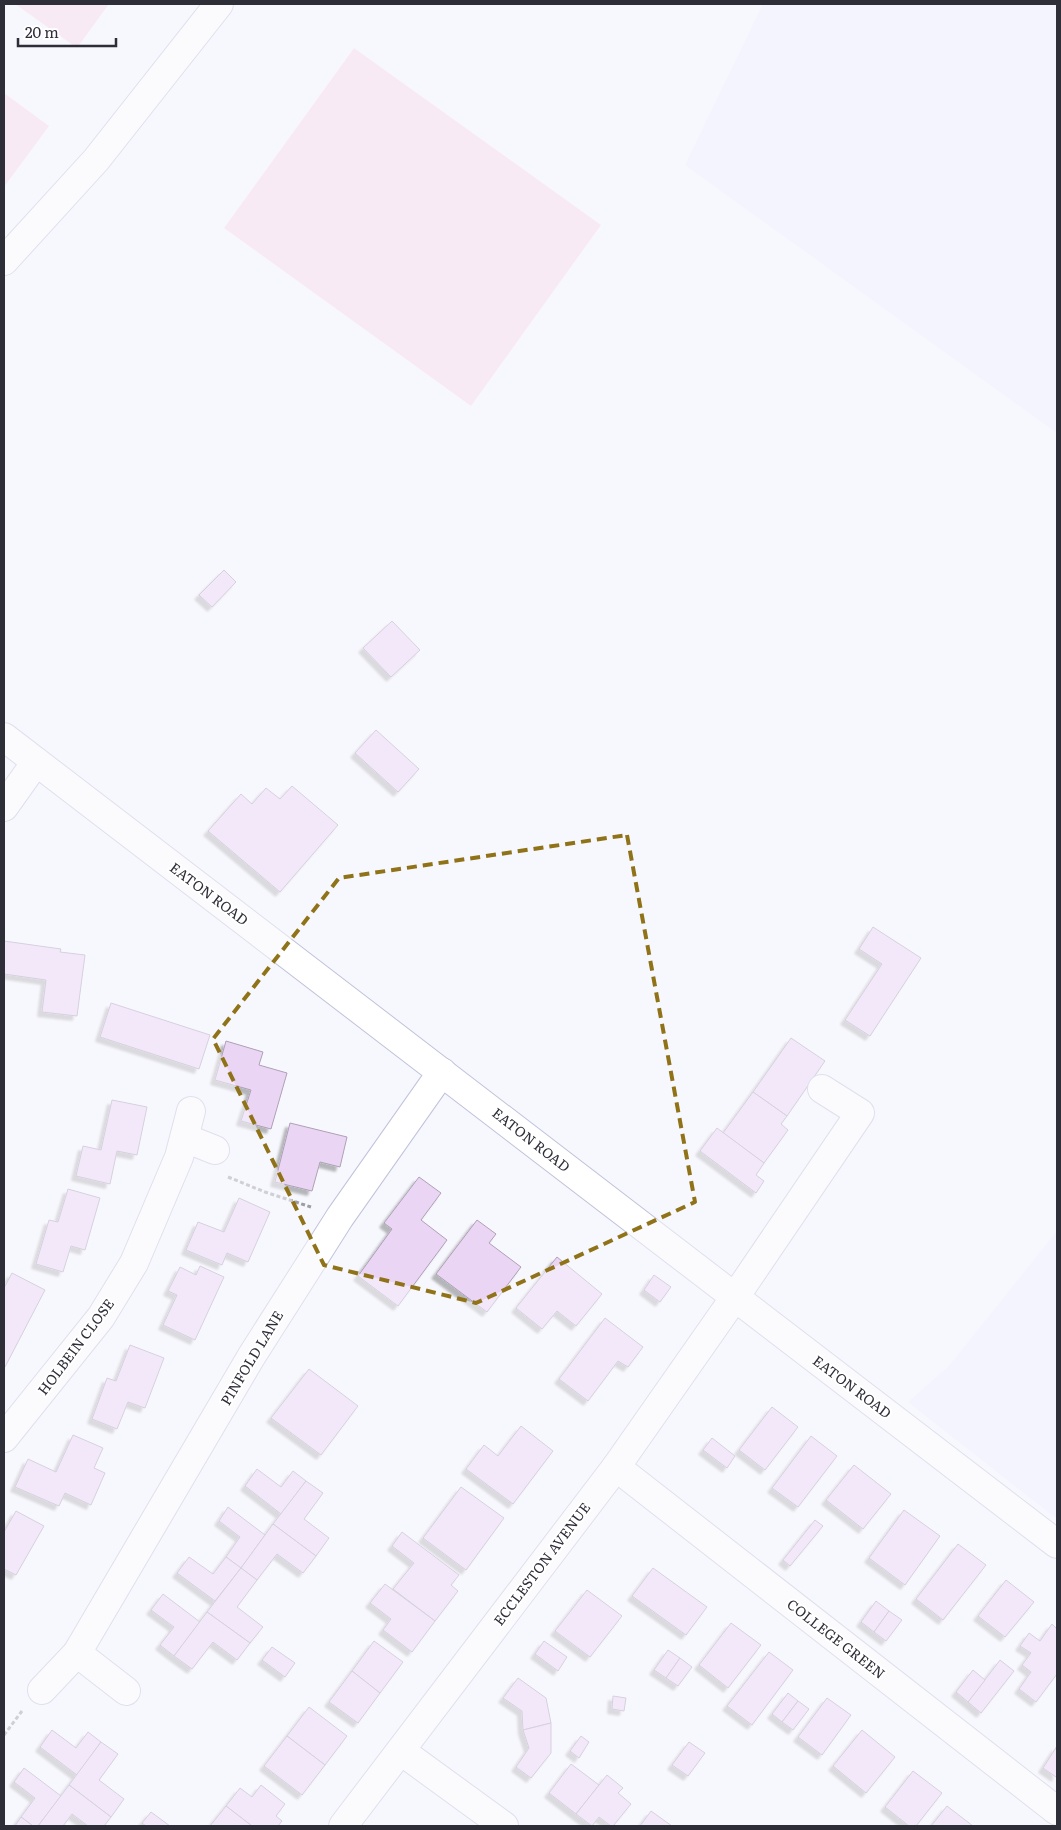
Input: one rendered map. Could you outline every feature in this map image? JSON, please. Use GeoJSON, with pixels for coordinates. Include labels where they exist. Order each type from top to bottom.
{"type":"FeatureCollection","features":[{"type":"Feature","properties":{"kind":"street"},"geometry":{"type":"LineString","coordinates":[[4,260],[96,160],[219,4]]}},
{"type":"Feature","properties":{"kind":"street","name":"EATON ROAD"},"geometry":{"type":"LineString","coordinates":[[4,737],[1057,1544]]}},
{"type":"Feature","properties":{"kind":"street"},"geometry":{"type":"LineString","coordinates":[[4,807],[36,762]]}},
{"type":"Feature","properties":{"kind":"street","name":"PINFOLD LANE"},"geometry":{"type":"LineString","coordinates":[[42,1690],[77,1653],[251,1357],[340,1217],[442,1072]]}},
{"type":"Feature","properties":{"kind":"street","name":"ECCLESTON AVENUE"},"geometry":{"type":"LineString","coordinates":[[344,1826],[616,1467],[735,1297],[860,1113],[822,1088]]}},
{"type":"Feature","properties":{"kind":"street","name":"HOLBEIN CLOSE"},"geometry":{"type":"LineString","coordinates":[[4,1438],[101,1318],[134,1263],[175,1166],[185,1138],[191,1110]]}},
{"type":"Feature","properties":{"kind":"street"},"geometry":{"type":"LineString","coordinates":[[185,1138],[219,1162]]}},
{"type":"Feature","properties":{"kind":"street","name":"COLLEGE GREEN"},"geometry":{"type":"LineString","coordinates":[[616,1467],[1057,1811]]}},
{"type":"Feature","properties":{"kind":"street"},"geometry":{"type":"LineString","coordinates":[[77,1653],[126,1691]]}},
{"type":"Feature","properties":{"kind":"street"},"geometry":{"type":"LineString","coordinates":[[401,1751],[504,1826]]}},
{"type":"Feature","properties":{"kind":"path"},"geometry":{"type":"LineString","coordinates":[[219,1162],[265,1192],[340,1217]]}},
{"type":"Feature","properties":{"kind":"highlighted area"},"geometry":{"type":"Polygon","coordinates":[[[627,835],[695,1202],[476,1303],[324,1265],[213,1039],[339,878],[627,835]]]}},
{"type":"Feature","properties":{"kind":"shaded area"},"geometry":{"type":"Polygon","coordinates":[[[15,4],[109,4],[77,48],[15,4]]]}},
{"type":"Feature","properties":{"kind":"shaded area"},"geometry":{"type":"Polygon","coordinates":[[[763,4],[1057,4],[1057,433],[685,165],[763,4]]]}},
{"type":"Feature","properties":{"kind":"shaded area"},"geometry":{"type":"Polygon","coordinates":[[[354,48],[601,225],[471,406],[224,228],[354,48]]]}},
{"type":"Feature","properties":{"kind":"shaded area"},"geometry":{"type":"Polygon","coordinates":[[[4,93],[49,126],[4,187],[4,93]]]}},
{"type":"Feature","properties":{"kind":"shaded area"},"geometry":{"type":"Polygon","coordinates":[[[1057,1231],[1057,1519],[908,1402],[949,1366],[1057,1231]]]}},
{"type":"Feature","properties":{"kind":"building"},"geometry":{"type":"Polygon","coordinates":[[[224,570],[236,582],[212,607],[199,595],[224,570]]]}},
{"type":"Feature","properties":{"kind":"building"},"geometry":{"type":"Polygon","coordinates":[[[392,621],[420,650],[391,677],[363,648],[392,621]]]}},
{"type":"Feature","properties":{"kind":"building"},"geometry":{"type":"Polygon","coordinates":[[[376,730],[419,769],[398,792],[355,753],[376,730]]]}},
{"type":"Feature","properties":{"kind":"building"},"geometry":{"type":"Polygon","coordinates":[[[292,786],[338,825],[280,892],[208,831],[241,794],[252,804],[266,788],[280,799],[292,786]]]}},
{"type":"Feature","properties":{"kind":"building"},"geometry":{"type":"Polygon","coordinates":[[[873,927],[921,958],[870,1036],[845,1020],[882,964],[859,949],[873,927]]]}},
{"type":"Feature","properties":{"kind":"building"},"geometry":{"type":"Polygon","coordinates":[[[4,941],[61,949],[60,952],[85,955],[77,1016],[42,1012],[46,980],[4,974],[4,941]]]}},
{"type":"Feature","properties":{"kind":"building"},"geometry":{"type":"Polygon","coordinates":[[[111,1003],[210,1035],[199,1069],[100,1037],[111,1003]]]}},
{"type":"Feature","properties":{"kind":"building"},"geometry":{"type":"Polygon","coordinates":[[[791,1038],[825,1061],[787,1116],[753,1092],[791,1038]]]}},
{"type":"Feature","properties":{"kind":"building"},"geometry":{"type":"Polygon","coordinates":[[[226,1041],[263,1052],[259,1065],[287,1073],[271,1129],[241,1121],[251,1090],[215,1080],[226,1041]]]}},
{"type":"Feature","properties":{"kind":"building"},"geometry":{"type":"Polygon","coordinates":[[[753,1092],[787,1116],[781,1124],[788,1130],[764,1163],[723,1133],[753,1092]]]}},
{"type":"Feature","properties":{"kind":"building"},"geometry":{"type":"Polygon","coordinates":[[[112,1100],[147,1107],[137,1155],[117,1151],[110,1184],[76,1176],[83,1146],[101,1150],[112,1100]]]}},
{"type":"Feature","properties":{"kind":"building"},"geometry":{"type":"Polygon","coordinates":[[[290,1123],[347,1137],[340,1167],[320,1162],[312,1191],[275,1182],[290,1123]]]}},
{"type":"Feature","properties":{"kind":"building"},"geometry":{"type":"Polygon","coordinates":[[[717,1128],[764,1163],[756,1175],[764,1181],[756,1193],[700,1151],[717,1128]]]}},
{"type":"Feature","properties":{"kind":"building"},"geometry":{"type":"Polygon","coordinates":[[[419,1177],[441,1193],[421,1220],[447,1240],[398,1306],[358,1276],[392,1229],[384,1223],[419,1177]]]}},
{"type":"Feature","properties":{"kind":"building"},"geometry":{"type":"Polygon","coordinates":[[[68,1189],[100,1198],[85,1250],[71,1246],[63,1272],[36,1264],[49,1220],[58,1222],[68,1189]]]}},
{"type":"Feature","properties":{"kind":"building"},"geometry":{"type":"Polygon","coordinates":[[[239,1198],[270,1212],[248,1262],[227,1253],[222,1265],[186,1250],[198,1222],[224,1232],[239,1198]]]}},
{"type":"Feature","properties":{"kind":"building"},"geometry":{"type":"Polygon","coordinates":[[[477,1220],[496,1234],[489,1243],[521,1267],[487,1312],[436,1274],[477,1220]]]}},
{"type":"Feature","properties":{"kind":"building"},"geometry":{"type":"Polygon","coordinates":[[[557,1257],[602,1294],[576,1326],[557,1311],[542,1329],[516,1308],[557,1257]]]}},
{"type":"Feature","properties":{"kind":"building"},"geometry":{"type":"Polygon","coordinates":[[[200,1266],[224,1277],[195,1340],[163,1325],[177,1295],[168,1291],[180,1267],[196,1275],[200,1266]]]}},
{"type":"Feature","properties":{"kind":"building"},"geometry":{"type":"Polygon","coordinates":[[[12,1273],[45,1290],[5,1367],[4,1288],[12,1273]]]}},
{"type":"Feature","properties":{"kind":"building"},"geometry":{"type":"Polygon","coordinates":[[[654,1275],[671,1287],[660,1302],[644,1290],[654,1275]]]}},
{"type":"Feature","properties":{"kind":"building"},"geometry":{"type":"Polygon","coordinates":[[[605,1318],[643,1347],[628,1367],[618,1361],[588,1401],[559,1379],[605,1318]]]}},
{"type":"Feature","properties":{"kind":"building"},"geometry":{"type":"Polygon","coordinates":[[[130,1345],[164,1358],[145,1408],[128,1402],[117,1429],[92,1419],[107,1378],[116,1381],[130,1345]]]}},
{"type":"Feature","properties":{"kind":"building"},"geometry":{"type":"Polygon","coordinates":[[[309,1369],[358,1406],[321,1455],[271,1418],[309,1369]]]}},
{"type":"Feature","properties":{"kind":"building"},"geometry":{"type":"Polygon","coordinates":[[[772,1407],[798,1427],[765,1470],[739,1450],[772,1407]]]}},
{"type":"Feature","properties":{"kind":"building"},"geometry":{"type":"Polygon","coordinates":[[[521,1426],[553,1451],[513,1504],[466,1469],[484,1445],[498,1456],[521,1426]]]}},
{"type":"Feature","properties":{"kind":"building"},"geometry":{"type":"Polygon","coordinates":[[[73,1435],[103,1448],[94,1468],[105,1473],[91,1505],[65,1493],[59,1506],[15,1487],[28,1459],[56,1472],[73,1435]]]}},
{"type":"Feature","properties":{"kind":"building"},"geometry":{"type":"Polygon","coordinates":[[[811,1436],[837,1456],[798,1507],[772,1488],[811,1436]]]}},
{"type":"Feature","properties":{"kind":"building"},"geometry":{"type":"Polygon","coordinates":[[[712,1438],[735,1456],[727,1468],[703,1450],[712,1438]]]}},
{"type":"Feature","properties":{"kind":"building"},"geometry":{"type":"Polygon","coordinates":[[[854,1465],[891,1494],[863,1529],[826,1500],[854,1465]]]}},
{"type":"Feature","properties":{"kind":"building"},"geometry":{"type":"Polygon","coordinates":[[[257,1469],[281,1487],[293,1471],[306,1481],[281,1514],[245,1486],[257,1469]]]}},
{"type":"Feature","properties":{"kind":"building"},"geometry":{"type":"Polygon","coordinates":[[[306,1481],[323,1493],[304,1519],[329,1538],[316,1556],[273,1524],[306,1481]]]}},
{"type":"Feature","properties":{"kind":"building"},"geometry":{"type":"Polygon","coordinates":[[[461,1487],[504,1518],[466,1570],[423,1538],[461,1487]]]}},
{"type":"Feature","properties":{"kind":"building"},"geometry":{"type":"Polygon","coordinates":[[[228,1507],[265,1535],[241,1568],[226,1557],[240,1537],[219,1521],[228,1507]]]}},
{"type":"Feature","properties":{"kind":"building"},"geometry":{"type":"Polygon","coordinates":[[[904,1510],[940,1536],[905,1585],[869,1558],[904,1510]]]}},
{"type":"Feature","properties":{"kind":"building"},"geometry":{"type":"Polygon","coordinates":[[[16,1511],[44,1526],[16,1575],[4,1569],[4,1532],[16,1511]]]}},
{"type":"Feature","properties":{"kind":"building"},"geometry":{"type":"Polygon","coordinates":[[[815,1520],[823,1526],[790,1566],[783,1560],[815,1520]]]}},
{"type":"Feature","properties":{"kind":"building"},"geometry":{"type":"Polygon","coordinates":[[[273,1524],[316,1556],[303,1573],[277,1554],[257,1580],[241,1568],[273,1524]]]}},
{"type":"Feature","properties":{"kind":"building"},"geometry":{"type":"Polygon","coordinates":[[[402,1532],[459,1575],[451,1585],[458,1591],[435,1621],[393,1589],[414,1563],[392,1546],[402,1532]]]}},
{"type":"Feature","properties":{"kind":"building"},"geometry":{"type":"Polygon","coordinates":[[[958,1544],[986,1565],[943,1620],[916,1599],[958,1544]]]}},
{"type":"Feature","properties":{"kind":"building"},"geometry":{"type":"Polygon","coordinates":[[[189,1557],[213,1574],[226,1557],[241,1568],[215,1601],[177,1573],[189,1557]]]}},
{"type":"Feature","properties":{"kind":"building"},"geometry":{"type":"Polygon","coordinates":[[[241,1568],[257,1580],[237,1607],[263,1627],[250,1643],[207,1612],[241,1568]]]}},
{"type":"Feature","properties":{"kind":"building"},"geometry":{"type":"Polygon","coordinates":[[[653,1568],[707,1607],[686,1635],[632,1596],[653,1568]]]}},
{"type":"Feature","properties":{"kind":"building"},"geometry":{"type":"Polygon","coordinates":[[[1006,1580],[1034,1602],[1005,1637],[978,1616],[1006,1580]]]}},
{"type":"Feature","properties":{"kind":"building"},"geometry":{"type":"Polygon","coordinates":[[[385,1584],[435,1621],[412,1652],[383,1630],[391,1619],[370,1603],[385,1584]]]}},
{"type":"Feature","properties":{"kind":"building"},"geometry":{"type":"Polygon","coordinates":[[[587,1590],[622,1616],[590,1657],[555,1631],[587,1590]]]}},
{"type":"Feature","properties":{"kind":"building"},"geometry":{"type":"Polygon","coordinates":[[[163,1594],[200,1622],[174,1656],[160,1645],[174,1627],[151,1610],[163,1594]]]}},
{"type":"Feature","properties":{"kind":"building"},"geometry":{"type":"Polygon","coordinates":[[[876,1601],[889,1611],[874,1632],[861,1622],[876,1601]]]}},
{"type":"Feature","properties":{"kind":"building"},"geometry":{"type":"Polygon","coordinates":[[[889,1611],[902,1620],[886,1641],[874,1632],[889,1611]]]}},
{"type":"Feature","properties":{"kind":"building"},"geometry":{"type":"Polygon","coordinates":[[[207,1612],[250,1643],[237,1660],[213,1642],[192,1669],[174,1656],[207,1612]]]}},
{"type":"Feature","properties":{"kind":"building"},"geometry":{"type":"Polygon","coordinates":[[[731,1623],[761,1645],[728,1688],[699,1665],[731,1623]]]}},
{"type":"Feature","properties":{"kind":"building"},"geometry":{"type":"Polygon","coordinates":[[[1052,1624],[1057,1629],[1057,1674],[1036,1702],[1019,1689],[1031,1672],[1022,1665],[1031,1653],[1020,1646],[1029,1633],[1040,1641],[1052,1624]]]}},
{"type":"Feature","properties":{"kind":"building"},"geometry":{"type":"Polygon","coordinates":[[[374,1641],[403,1662],[380,1693],[352,1671],[374,1641]]]}},
{"type":"Feature","properties":{"kind":"building"},"geometry":{"type":"Polygon","coordinates":[[[544,1641],[567,1657],[558,1671],[535,1654],[544,1641]]]}},
{"type":"Feature","properties":{"kind":"building"},"geometry":{"type":"Polygon","coordinates":[[[272,1647],[295,1663],[285,1677],[262,1660],[272,1647]]]}},
{"type":"Feature","properties":{"kind":"building"},"geometry":{"type":"Polygon","coordinates":[[[668,1650],[680,1658],[666,1678],[654,1670],[668,1650]]]}},
{"type":"Feature","properties":{"kind":"building"},"geometry":{"type":"Polygon","coordinates":[[[769,1652],[793,1670],[752,1725],[727,1706],[769,1652]]]}},
{"type":"Feature","properties":{"kind":"building"},"geometry":{"type":"Polygon","coordinates":[[[680,1658],[692,1667],[678,1686],[666,1678],[680,1658]]]}},
{"type":"Feature","properties":{"kind":"building"},"geometry":{"type":"Polygon","coordinates":[[[1000,1660],[1014,1671],[981,1713],[968,1702],[1000,1660]]]}},
{"type":"Feature","properties":{"kind":"building"},"geometry":{"type":"Polygon","coordinates":[[[973,1670],[985,1680],[968,1702],[956,1692],[973,1670]]]}},
{"type":"Feature","properties":{"kind":"building"},"geometry":{"type":"Polygon","coordinates":[[[352,1671],[380,1693],[358,1723],[329,1702],[352,1671]]]}},
{"type":"Feature","properties":{"kind":"building"},"geometry":{"type":"Polygon","coordinates":[[[518,1678],[546,1698],[551,1723],[523,1730],[522,1711],[503,1698],[518,1678]]]}},
{"type":"Feature","properties":{"kind":"building"},"geometry":{"type":"Polygon","coordinates":[[[788,1693],[798,1701],[782,1722],[772,1714],[788,1693]]]}},
{"type":"Feature","properties":{"kind":"building"},"geometry":{"type":"Polygon","coordinates":[[[613,1696],[626,1698],[624,1711],[612,1709],[613,1696]]]}},
{"type":"Feature","properties":{"kind":"building"},"geometry":{"type":"Polygon","coordinates":[[[827,1698],[851,1715],[822,1755],[798,1737],[827,1698]]]}},
{"type":"Feature","properties":{"kind":"building"},"geometry":{"type":"Polygon","coordinates":[[[798,1701],[809,1709],[793,1730],[782,1722],[798,1701]]]}},
{"type":"Feature","properties":{"kind":"building"},"geometry":{"type":"Polygon","coordinates":[[[309,1707],[347,1736],[325,1765],[287,1736],[309,1707]]]}},
{"type":"Feature","properties":{"kind":"building"},"geometry":{"type":"Polygon","coordinates":[[[551,1723],[551,1753],[531,1778],[516,1767],[529,1748],[523,1730],[551,1723]]]}},
{"type":"Feature","properties":{"kind":"building"},"geometry":{"type":"Polygon","coordinates":[[[52,1730],[76,1748],[88,1732],[101,1742],[77,1775],[40,1747],[52,1730]]]}},
{"type":"Feature","properties":{"kind":"building"},"geometry":{"type":"Polygon","coordinates":[[[862,1730],[895,1757],[866,1793],[833,1766],[862,1730]]]}},
{"type":"Feature","properties":{"kind":"building"},"geometry":{"type":"Polygon","coordinates":[[[287,1736],[325,1765],[302,1795],[264,1766],[287,1736]]]}},
{"type":"Feature","properties":{"kind":"building"},"geometry":{"type":"Polygon","coordinates":[[[581,1736],[589,1742],[579,1758],[570,1751],[581,1736]]]}},
{"type":"Feature","properties":{"kind":"building"},"geometry":{"type":"Polygon","coordinates":[[[101,1742],[118,1754],[99,1780],[124,1799],[111,1817],[69,1785],[101,1742]]]}},
{"type":"Feature","properties":{"kind":"building"},"geometry":{"type":"Polygon","coordinates":[[[689,1742],[705,1753],[688,1776],[672,1765],[689,1742]]]}},
{"type":"Feature","properties":{"kind":"building"},"geometry":{"type":"Polygon","coordinates":[[[1057,1746],[1057,1775],[1056,1777],[1043,1768],[1057,1746]]]}},
{"type":"Feature","properties":{"kind":"building"},"geometry":{"type":"Polygon","coordinates":[[[571,1764],[599,1785],[576,1814],[549,1793],[571,1764]]]}},
{"type":"Feature","properties":{"kind":"building"},"geometry":{"type":"Polygon","coordinates":[[[24,1768],[61,1796],[38,1826],[33,1826],[21,1817],[35,1798],[14,1782],[24,1768]]]}},
{"type":"Feature","properties":{"kind":"building"},"geometry":{"type":"Polygon","coordinates":[[[913,1771],[942,1793],[916,1826],[909,1826],[885,1807],[913,1771]]]}},
{"type":"Feature","properties":{"kind":"building"},"geometry":{"type":"Polygon","coordinates":[[[607,1775],[623,1788],[618,1793],[631,1804],[613,1826],[599,1817],[592,1826],[576,1814],[607,1775]]]}},
{"type":"Feature","properties":{"kind":"building"},"geometry":{"type":"Polygon","coordinates":[[[69,1785],[111,1817],[104,1826],[88,1826],[72,1814],[63,1826],[38,1826],[69,1785]]]}},
{"type":"Feature","properties":{"kind":"building"},"geometry":{"type":"Polygon","coordinates":[[[261,1785],[285,1804],[276,1816],[282,1821],[278,1826],[252,1826],[226,1806],[240,1788],[252,1797],[261,1785]]]}},
{"type":"Feature","properties":{"kind":"building"},"geometry":{"type":"Polygon","coordinates":[[[226,1806],[252,1826],[210,1826],[226,1806]]]}},
{"type":"Feature","properties":{"kind":"building"},"geometry":{"type":"Polygon","coordinates":[[[947,1806],[973,1826],[931,1826],[947,1806]]]}},
{"type":"Feature","properties":{"kind":"building"},"geometry":{"type":"Polygon","coordinates":[[[651,1811],[672,1826],[640,1826],[651,1811]]]}},
{"type":"Feature","properties":{"kind":"building"},"geometry":{"type":"Polygon","coordinates":[[[151,1812],[170,1826],[146,1826],[142,1823],[151,1812]]]}},
{"type":"Feature","properties":{"kind":"building"},"geometry":{"type":"Polygon","coordinates":[[[21,1817],[33,1826],[15,1826],[21,1817]]]}}]}
